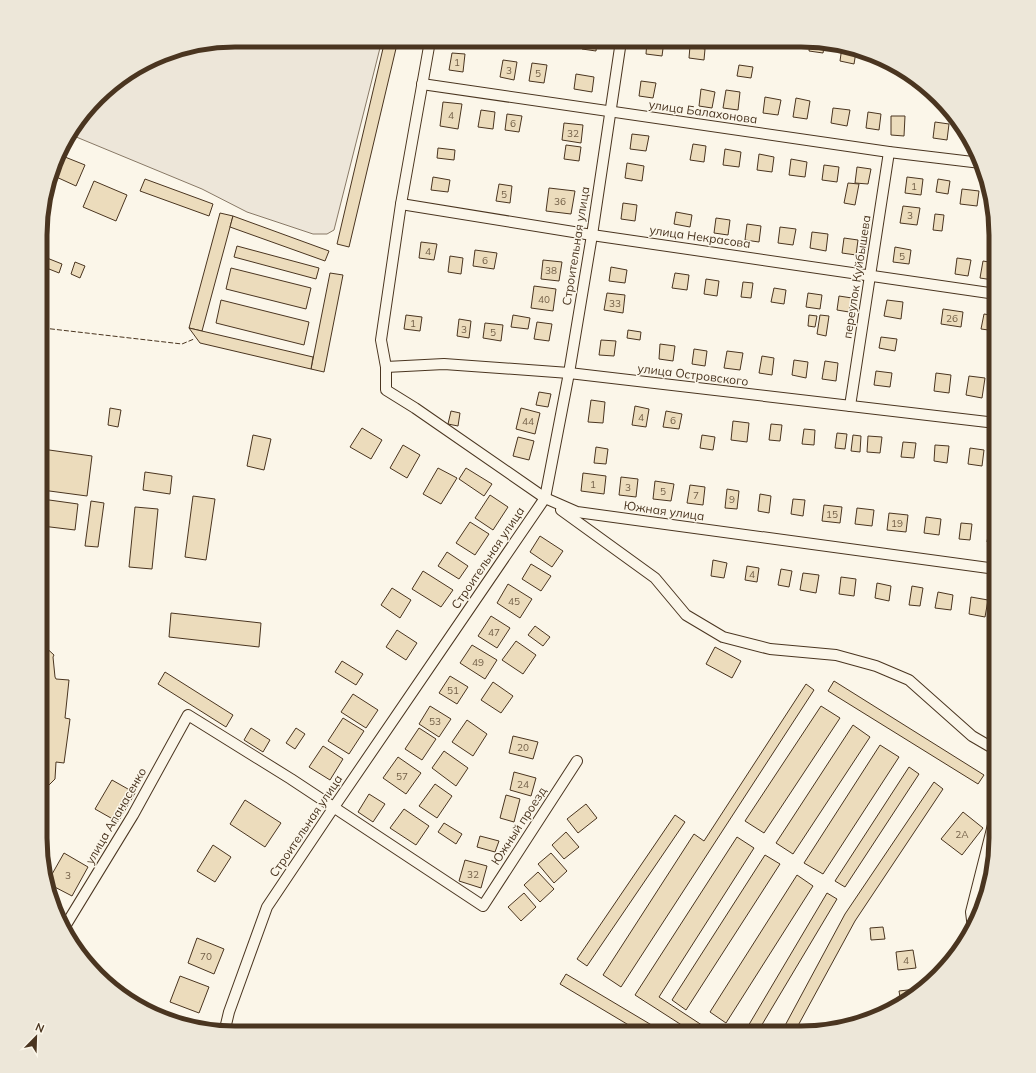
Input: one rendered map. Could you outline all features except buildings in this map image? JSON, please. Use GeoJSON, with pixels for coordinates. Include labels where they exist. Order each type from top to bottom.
{"type":"FeatureCollection","features":[{"type":"Feature","properties":{"kind":"street"},"geometry":{"type":"LineString","coordinates":[[386,367],[382,340],[401,204],[429,47]]}},
{"type":"Feature","properties":{"kind":"street","name":"Строительная улица"},"geometry":{"type":"LineString","coordinates":[[226,1026],[229,1012],[267,907],[544,498],[569,374],[620,47]]}},
{"type":"Feature","properties":{"kind":"street","name":"улица Балахонова"},"geometry":{"type":"LineString","coordinates":[[422,84],[889,152],[975,162]]}},
{"type":"Feature","properties":{"kind":"street","name":"переулок Куйбышева"},"geometry":{"type":"LineString","coordinates":[[850,406],[889,152]]}},
{"type":"Feature","properties":{"kind":"street","name":"улица Некрасова"},"geometry":{"type":"LineString","coordinates":[[401,204],[989,293]]}},
{"type":"Feature","properties":{"kind":"street","name":"улица Островского"},"geometry":{"type":"LineString","coordinates":[[386,367],[444,364],[569,374],[989,422]]}},
{"type":"Feature","properties":{"kind":"street","name":"Южная улица"},"geometry":{"type":"LineString","coordinates":[[386,367],[386,390],[415,408],[544,498],[577,512],[989,569]]}},
{"type":"Feature","properties":{"kind":"street"},"geometry":{"type":"LineString","coordinates":[[544,498],[655,578],[686,615],[723,637],[770,649],[836,655],[876,666],[909,680],[972,736],[989,746]]}},
{"type":"Feature","properties":{"kind":"street","name":"улица Апанасенко"},"geometry":{"type":"LineString","coordinates":[[67,923],[133,815],[188,715],[291,778],[334,807]]}},
{"type":"Feature","properties":{"kind":"street","name":"Южный проезд"},"geometry":{"type":"LineString","coordinates":[[334,807],[483,906],[577,761]]}},
{"type":"Feature","properties":{"kind":"street"},"geometry":{"type":"LineString","coordinates":[[972,917],[971,912],[989,841]]}},
{"type":"Feature","properties":{"kind":"shaded area"},"geometry":{"type":"Polygon","coordinates":[[[223,47],[380,47],[334,230],[327,234],[313,234],[247,212],[202,189],[75,137],[102,102],[121,86],[152,66],[187,53],[223,47]]]}},
{"type":"Feature","properties":{"kind":"fence"},"geometry":{"type":"LineString","coordinates":[[47,328],[182,344],[194,339]]}}]}
